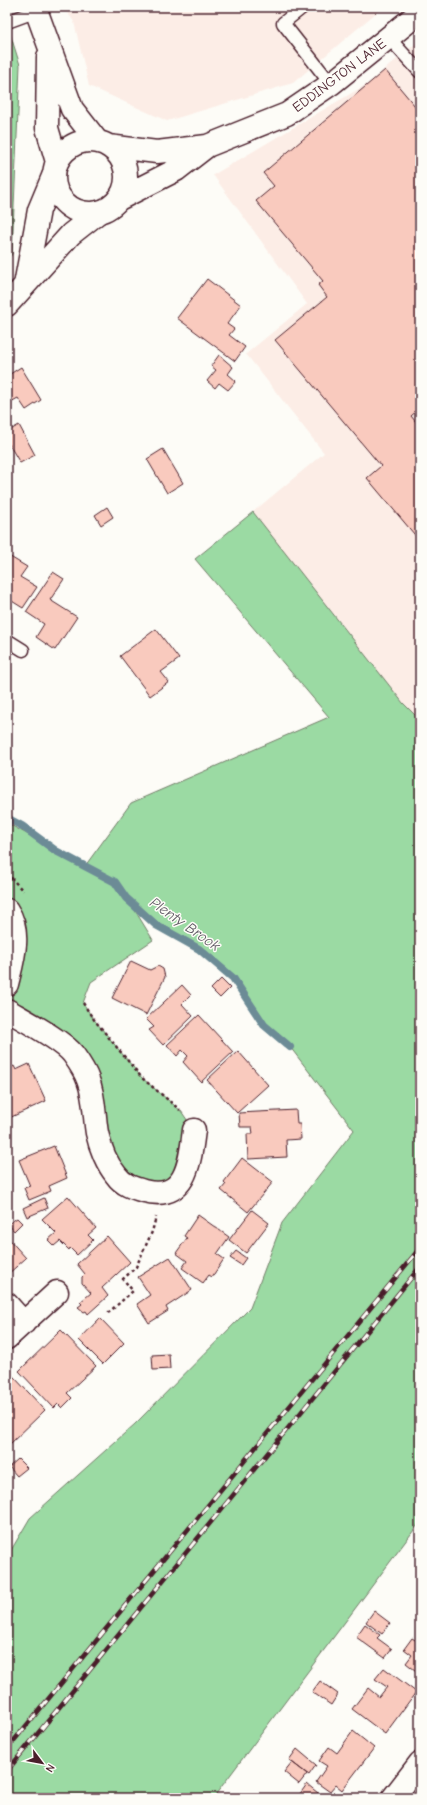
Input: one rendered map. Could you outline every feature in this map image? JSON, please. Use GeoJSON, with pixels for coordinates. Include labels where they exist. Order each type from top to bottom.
{"type":"FeatureCollection","features":[{"type":"Feature","properties":{"kind":"street"},"geometry":{"type":"LineString","coordinates":[[7,305],[71,234],[99,212],[110,207],[119,198],[124,188],[126,176],[124,164],[118,153],[103,143],[72,109],[36,9]]}},
{"type":"Feature","properties":{"kind":"street","name":"EDDINGTON LANE"},"geometry":{"type":"LineString","coordinates":[[103,143],[157,152],[207,146],[287,114],[331,84],[420,12]]}},
{"type":"Feature","properties":{"kind":"street"},"geometry":{"type":"LineString","coordinates":[[48,42],[47,128],[56,168],[55,186],[60,197],[76,210],[99,212]]}},
{"type":"Feature","properties":{"kind":"street"},"geometry":{"type":"LineString","coordinates":[[25,285],[39,210],[56,168],[73,145],[85,141],[103,143]]}},
{"type":"Feature","properties":{"kind":"street","name":"EDDINGTON LANE"},"geometry":{"type":"LineString","coordinates":[[119,198],[176,170],[207,146]]}},
{"type":"Feature","properties":{"kind":"street"},"geometry":{"type":"LineString","coordinates":[[7,910],[16,933],[14,957],[7,984]]}},
{"type":"Feature","properties":{"kind":"street"},"geometry":{"type":"LineString","coordinates":[[7,1010],[49,1035],[72,1053],[88,1080],[94,1106],[97,1133],[102,1147],[116,1175],[127,1186],[162,1193],[175,1186],[184,1177],[191,1155],[194,1130]]}},
{"type":"Feature","properties":{"kind":"street"},"geometry":{"type":"LineString","coordinates":[[7,1338],[57,1292]]}},
{"type":"Feature","properties":{"kind":"street"},"geometry":{"type":"LineString","coordinates":[[7,1304],[24,1322]]}},
{"type":"Feature","properties":{"kind":"street"},"geometry":{"type":"LineString","coordinates":[[393,1798],[420,1762]]}},
{"type":"Feature","properties":{"kind":"lane"},"geometry":{"type":"LineString","coordinates":[[303,7],[282,23],[331,84]]}},
{"type":"Feature","properties":{"kind":"lane"},"geometry":{"type":"LineString","coordinates":[[7,22],[36,9]]}},
{"type":"Feature","properties":{"kind":"lane"},"geometry":{"type":"LineString","coordinates":[[389,38],[420,72]]}},
{"type":"Feature","properties":{"kind":"lane"},"geometry":{"type":"LineString","coordinates":[[7,640],[22,650]]}},
{"type":"Feature","properties":{"kind":"path"},"geometry":{"type":"LineString","coordinates":[[83,1003],[92,1018],[142,1078],[181,1111],[194,1130]]}},
{"type":"Feature","properties":{"kind":"path"},"geometry":{"type":"LineString","coordinates":[[108,1314],[133,1291],[123,1279],[136,1267],[152,1232],[162,1193]]}},
{"type":"Feature","properties":{"kind":"shaded area"},"geometry":{"type":"Polygon","coordinates":[[[64,7],[383,7],[293,83],[167,121],[89,86],[74,22],[64,7]]]}},
{"type":"Feature","properties":{"kind":"shaded area"},"geometry":{"type":"Polygon","coordinates":[[[420,40],[420,720],[403,703],[253,512],[324,453],[246,354],[307,304],[213,175],[367,84],[420,40]]]}},
{"type":"Feature","properties":{"kind":"green space"},"geometry":{"type":"Polygon","coordinates":[[[7,24],[20,65],[12,254],[7,261],[7,24]]]}},
{"type":"Feature","properties":{"kind":"green space"},"geometry":{"type":"Polygon","coordinates":[[[253,512],[403,703],[420,720],[420,1522],[213,1798],[7,1798],[7,1557],[30,1518],[135,1424],[250,1308],[282,1223],[354,1130],[290,1047],[264,1025],[233,978],[199,949],[156,925],[128,899],[153,940],[91,982],[83,1003],[92,1017],[142,1078],[181,1111],[194,1130],[175,1186],[115,1175],[88,1080],[7,1010],[7,823],[85,866],[131,803],[329,717],[195,559],[253,512]]]}},
{"type":"Feature","properties":{"kind":"building"},"geometry":{"type":"Polygon","coordinates":[[[385,70],[420,112],[420,408],[411,416],[420,427],[420,541],[367,478],[381,466],[275,340],[327,297],[318,285],[323,281],[256,201],[274,186],[263,173],[385,70]]]}},
{"type":"Feature","properties":{"kind":"building"},"geometry":{"type":"Polygon","coordinates":[[[207,279],[241,305],[227,324],[234,329],[229,335],[245,347],[235,361],[177,318],[207,279]]]}},
{"type":"Feature","properties":{"kind":"building"},"geometry":{"type":"Polygon","coordinates":[[[219,355],[233,367],[228,374],[236,381],[228,390],[219,383],[215,388],[207,381],[216,370],[211,366],[219,355]]]}},
{"type":"Feature","properties":{"kind":"building"},"geometry":{"type":"Polygon","coordinates":[[[21,367],[41,400],[26,410],[18,398],[7,404],[7,376],[21,367]]]}},
{"type":"Feature","properties":{"kind":"building"},"geometry":{"type":"Polygon","coordinates":[[[19,425],[35,455],[20,463],[7,441],[7,432],[19,425]]]}},
{"type":"Feature","properties":{"kind":"building"},"geometry":{"type":"Polygon","coordinates":[[[163,449],[183,483],[167,493],[147,459],[163,449]]]}},
{"type":"Feature","properties":{"kind":"building"},"geometry":{"type":"Polygon","coordinates":[[[107,507],[113,517],[101,525],[95,515],[107,507]]]}},
{"type":"Feature","properties":{"kind":"building"},"geometry":{"type":"Polygon","coordinates":[[[7,555],[27,567],[20,577],[37,587],[23,608],[7,598],[7,555]]]}},
{"type":"Feature","properties":{"kind":"building"},"geometry":{"type":"Polygon","coordinates":[[[53,572],[64,579],[50,600],[77,617],[55,650],[36,637],[44,624],[26,612],[53,572]]]}},
{"type":"Feature","properties":{"kind":"building"},"geometry":{"type":"Polygon","coordinates":[[[156,629],[179,659],[161,672],[169,682],[150,696],[120,656],[156,629]]]}},
{"type":"Feature","properties":{"kind":"building"},"geometry":{"type":"Polygon","coordinates":[[[131,961],[150,970],[158,966],[163,969],[165,977],[146,1015],[112,998],[131,961]]]}},
{"type":"Feature","properties":{"kind":"building"},"geometry":{"type":"Polygon","coordinates":[[[221,979],[230,988],[220,998],[211,989],[221,979]]]}},
{"type":"Feature","properties":{"kind":"building"},"geometry":{"type":"Polygon","coordinates":[[[182,985],[191,995],[182,1004],[193,1016],[163,1045],[149,1030],[154,1027],[146,1019],[182,985]]]}},
{"type":"Feature","properties":{"kind":"building"},"geometry":{"type":"Polygon","coordinates":[[[199,1015],[233,1052],[201,1082],[183,1062],[188,1056],[182,1050],[177,1056],[167,1045],[199,1015]]]}},
{"type":"Feature","properties":{"kind":"building"},"geometry":{"type":"Polygon","coordinates":[[[238,1051],[268,1085],[237,1113],[207,1080],[238,1051]]]}},
{"type":"Feature","properties":{"kind":"building"},"geometry":{"type":"Polygon","coordinates":[[[29,1064],[46,1101],[7,1119],[7,1069],[14,1066],[16,1070],[29,1064]]]}},
{"type":"Feature","properties":{"kind":"building"},"geometry":{"type":"Polygon","coordinates":[[[296,1110],[297,1124],[300,1124],[301,1139],[286,1140],[287,1157],[248,1159],[247,1134],[253,1134],[252,1127],[240,1127],[239,1113],[296,1110]]]}},
{"type":"Feature","properties":{"kind":"building"},"geometry":{"type":"Polygon","coordinates":[[[54,1146],[67,1178],[49,1186],[51,1191],[29,1200],[24,1188],[30,1186],[19,1160],[54,1146]]]}},
{"type":"Feature","properties":{"kind":"building"},"geometry":{"type":"Polygon","coordinates":[[[242,1158],[273,1182],[248,1212],[221,1190],[226,1184],[224,1182],[242,1158]]]}},
{"type":"Feature","properties":{"kind":"building"},"geometry":{"type":"Polygon","coordinates":[[[68,1196],[96,1228],[88,1235],[93,1240],[77,1255],[70,1248],[69,1250],[60,1241],[54,1246],[48,1240],[56,1233],[42,1219],[68,1196]]]}},
{"type":"Feature","properties":{"kind":"building"},"geometry":{"type":"Polygon","coordinates":[[[44,1198],[48,1208],[27,1217],[23,1208],[44,1198]]]}},
{"type":"Feature","properties":{"kind":"building"},"geometry":{"type":"Polygon","coordinates":[[[252,1210],[269,1223],[246,1253],[229,1240],[252,1210]]]}},
{"type":"Feature","properties":{"kind":"building"},"geometry":{"type":"Polygon","coordinates":[[[198,1215],[229,1237],[217,1254],[224,1259],[212,1277],[209,1275],[203,1283],[182,1268],[187,1261],[176,1253],[187,1238],[184,1236],[198,1215]]]}},
{"type":"Feature","properties":{"kind":"building"},"geometry":{"type":"Polygon","coordinates":[[[17,1218],[22,1223],[14,1231],[8,1224],[17,1218]]]}},
{"type":"Feature","properties":{"kind":"building"},"geometry":{"type":"Polygon","coordinates":[[[107,1236],[130,1262],[102,1288],[108,1296],[88,1314],[86,1311],[84,1312],[78,1307],[82,1304],[80,1302],[91,1293],[82,1283],[82,1277],[85,1274],[77,1264],[107,1236]]]}},
{"type":"Feature","properties":{"kind":"building"},"geometry":{"type":"Polygon","coordinates":[[[7,1237],[26,1258],[7,1275],[7,1237]]]}},
{"type":"Feature","properties":{"kind":"building"},"geometry":{"type":"Polygon","coordinates":[[[236,1251],[246,1258],[241,1265],[230,1258],[236,1251]]]}},
{"type":"Feature","properties":{"kind":"building"},"geometry":{"type":"Polygon","coordinates":[[[170,1257],[192,1290],[166,1307],[168,1311],[149,1323],[137,1304],[150,1295],[138,1277],[170,1257]]]}},
{"type":"Feature","properties":{"kind":"building"},"geometry":{"type":"Polygon","coordinates":[[[100,1318],[124,1343],[103,1364],[79,1340],[100,1318]]]}},
{"type":"Feature","properties":{"kind":"building"},"geometry":{"type":"Polygon","coordinates":[[[61,1330],[96,1366],[67,1393],[72,1398],[62,1408],[58,1404],[54,1408],[19,1371],[61,1330]]]}},
{"type":"Feature","properties":{"kind":"building"},"geometry":{"type":"Polygon","coordinates":[[[169,1354],[170,1369],[153,1370],[152,1355],[169,1354]]]}},
{"type":"Feature","properties":{"kind":"building"},"geometry":{"type":"Polygon","coordinates":[[[13,1376],[45,1410],[7,1447],[7,1382],[13,1376]]]}},
{"type":"Feature","properties":{"kind":"building"},"geometry":{"type":"Polygon","coordinates":[[[18,1459],[27,1468],[17,1476],[9,1467],[18,1459]]]}},
{"type":"Feature","properties":{"kind":"building"},"geometry":{"type":"Polygon","coordinates":[[[374,1611],[390,1623],[382,1634],[366,1622],[374,1611]]]}},
{"type":"Feature","properties":{"kind":"building"},"geometry":{"type":"Polygon","coordinates":[[[365,1624],[380,1635],[377,1638],[392,1649],[385,1658],[356,1637],[365,1624]]]}},
{"type":"Feature","properties":{"kind":"building"},"geometry":{"type":"Polygon","coordinates":[[[412,1638],[420,1643],[420,1674],[406,1663],[412,1655],[404,1649],[412,1638]]]}},
{"type":"Feature","properties":{"kind":"building"},"geometry":{"type":"Polygon","coordinates":[[[384,1668],[416,1692],[385,1734],[352,1709],[368,1688],[379,1697],[387,1687],[375,1679],[384,1668]]]}},
{"type":"Feature","properties":{"kind":"building"},"geometry":{"type":"Polygon","coordinates":[[[320,1681],[338,1694],[331,1705],[312,1692],[320,1681]]]}},
{"type":"Feature","properties":{"kind":"building"},"geometry":{"type":"Polygon","coordinates":[[[353,1731],[374,1748],[342,1790],[336,1785],[330,1792],[316,1782],[327,1766],[319,1761],[329,1747],[337,1753],[353,1731]]]}},
{"type":"Feature","properties":{"kind":"building"},"geometry":{"type":"Polygon","coordinates":[[[297,1749],[316,1765],[309,1775],[289,1760],[297,1749]]]}},
{"type":"Feature","properties":{"kind":"building"},"geometry":{"type":"Polygon","coordinates":[[[292,1762],[307,1774],[299,1784],[284,1772],[292,1762]]]}},
{"type":"Feature","properties":{"kind":"building"},"geometry":{"type":"Polygon","coordinates":[[[307,1784],[324,1798],[297,1798],[307,1784]]]}},
{"type":"Feature","properties":{"kind":"waterway","name":"Plenty Brook"},"geometry":{"type":"LineString","coordinates":[[7,818],[22,826],[56,851],[115,882],[126,898],[156,925],[199,949],[233,978],[264,1025],[290,1047]]}},
{"type":"Feature","properties":{"kind":"railway"},"geometry":{"type":"LineString","coordinates":[[7,1749],[420,1248]]}},
{"type":"Feature","properties":{"kind":"railway"},"geometry":{"type":"LineString","coordinates":[[7,1771],[420,1267]]}}]}
